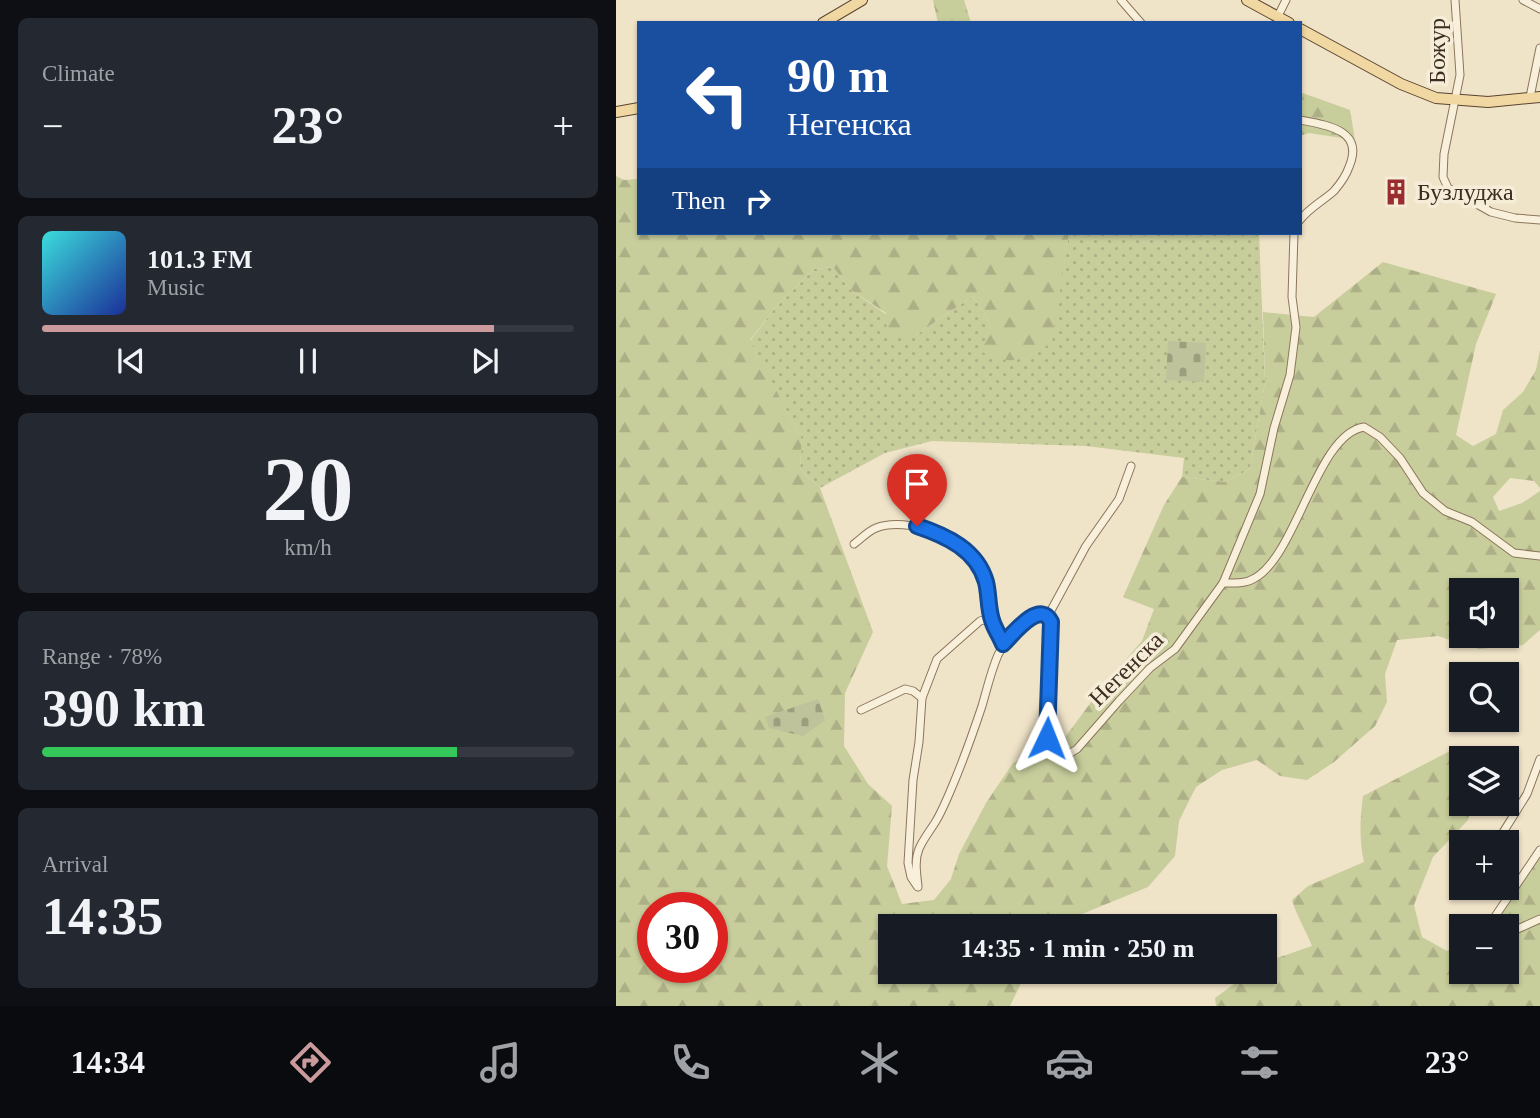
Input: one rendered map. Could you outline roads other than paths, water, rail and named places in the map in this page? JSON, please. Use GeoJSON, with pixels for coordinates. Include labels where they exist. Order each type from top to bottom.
{"type":"FeatureCollection","features":[{"type":"Feature","properties":{"kind":"main road"},"geometry":{"type":"LineString","coordinates":[[826,21],[862,0]]}},
{"type":"Feature","properties":{"kind":"main road"},"geometry":{"type":"LineString","coordinates":[[1247,0],[1286,21]]}},
{"type":"Feature","properties":{"kind":"main road"},"geometry":{"type":"LineString","coordinates":[[1302,30],[1436,99],[1488,102],[1535,97]]}},
{"type":"Feature","properties":{"kind":"main road"},"geometry":{"type":"LineString","coordinates":[[616,112],[637,108]]}},
{"type":"Feature","properties":{"kind":"street"},"geometry":{"type":"LineString","coordinates":[[1121,0],[1139,21]]}},
{"type":"Feature","properties":{"kind":"street"},"geometry":{"type":"LineString","coordinates":[[1278,16],[1286,0]]}},
{"type":"Feature","properties":{"kind":"street","name":"Божур"},"geometry":{"type":"LineString","coordinates":[[1455,0],[1460,75],[1455,101]]}},
{"type":"Feature","properties":{"kind":"street"},"geometry":{"type":"LineString","coordinates":[[1522,0],[1540,9]]}},
{"type":"Feature","properties":{"kind":"street"},"geometry":{"type":"LineString","coordinates":[[1535,97],[1540,48]]}},
{"type":"Feature","properties":{"kind":"street"},"geometry":{"type":"LineString","coordinates":[[1455,101],[1444,154],[1443,177],[1448,188],[1491,212],[1540,220]]}},
{"type":"Feature","properties":{"kind":"street"},"geometry":{"type":"LineString","coordinates":[[1302,120],[1334,128],[1346,136],[1353,147],[1347,173],[1339,185],[1302,218]]}},
{"type":"Feature","properties":{"kind":"street","name":"Негенска"},"geometry":{"type":"LineString","coordinates":[[1048,616],[1051,622],[1047,738],[1050,750],[1054,755],[1060,756],[1077,749],[1150,668],[1175,649],[1223,583],[1260,494],[1274,428],[1290,375],[1296,327],[1292,289],[1294,235]]}},
{"type":"Feature","properties":{"kind":"street"},"geometry":{"type":"LineString","coordinates":[[1223,583],[1240,583],[1254,579],[1266,570],[1284,546],[1311,488],[1342,439],[1354,428],[1364,427],[1380,437],[1400,458],[1423,493],[1444,511],[1472,522],[1514,552],[1540,556]]}},
{"type":"Feature","properties":{"kind":"street"},"geometry":{"type":"LineString","coordinates":[[991,618],[980,621],[937,659],[922,698],[908,863],[911,877],[918,887],[916,861],[919,849],[953,786],[1003,644],[1035,615],[1043,613],[1048,616],[1086,546],[1119,499],[1130,466]]}},
{"type":"Feature","properties":{"kind":"street"},"geometry":{"type":"LineString","coordinates":[[854,544],[874,529],[886,525],[917,526],[946,537],[971,555],[980,566],[989,598],[991,618],[1003,644]]}},
{"type":"Feature","properties":{"kind":"street"},"geometry":{"type":"LineString","coordinates":[[861,710],[905,689],[922,698]]}},
{"type":"Feature","properties":{"kind":"street"},"geometry":{"type":"LineString","coordinates":[[1504,830],[1527,794],[1540,759]]}},
{"type":"Feature","properties":{"kind":"street"},"geometry":{"type":"LineString","coordinates":[[1497,914],[1540,850]]}},
{"type":"Feature","properties":{"kind":"street"},"geometry":{"type":"LineString","coordinates":[[1519,927],[1540,919]]}},
{"type":"Feature","properties":{"kind":"place","name":"Бузлуджа"},"geometry":{"type":"Point","coordinates":[1396,192]}}]}
